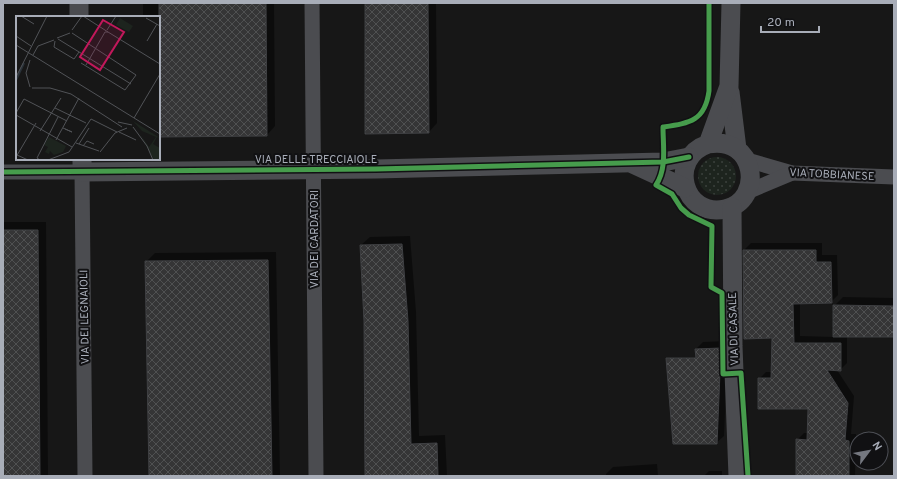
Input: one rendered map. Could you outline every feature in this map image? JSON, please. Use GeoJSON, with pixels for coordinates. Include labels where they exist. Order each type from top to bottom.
{"type":"FeatureCollection","features":[{"type":"Feature","properties":{"kind":"street"},"geometry":{"type":"LineString","coordinates":[[79,3],[79,16]]}},
{"type":"Feature","properties":{"kind":"street","name":"VIA DEI CARDATORI"},"geometry":{"type":"LineString","coordinates":[[312,3],[316,476]]}},
{"type":"Feature","properties":{"kind":"street"},"geometry":{"type":"LineString","coordinates":[[731,3],[729,86],[742,155],[750,173],[750,183],[747,192],[741,200],[732,207],[716,210],[707,208],[692,199],[685,188],[684,171],[685,164],[696,150],[708,144],[721,143],[730,145],[742,155]]}},
{"type":"Feature","properties":{"kind":"street"},"geometry":{"type":"LineString","coordinates":[[708,144],[729,86]]}},
{"type":"Feature","properties":{"kind":"street","name":"VIA TOBBIANESE"},"geometry":{"type":"LineString","coordinates":[[742,155],[792,173],[894,177]]}},
{"type":"Feature","properties":{"kind":"street","name":"VIA DELLE TRECCIAIOLE"},"geometry":{"type":"LineString","coordinates":[[3,172],[82,165],[376,169],[663,162],[689,157]]}},
{"type":"Feature","properties":{"kind":"street"},"geometry":{"type":"LineString","coordinates":[[630,163],[685,188]]}},
{"type":"Feature","properties":{"kind":"street","name":"VIA DEI LEGNAIOLI"},"geometry":{"type":"LineString","coordinates":[[82,165],[85,476]]}},
{"type":"Feature","properties":{"kind":"street"},"geometry":{"type":"LineString","coordinates":[[747,192],[792,173]]}},
{"type":"Feature","properties":{"kind":"street","name":"VIA DI CASALE"},"geometry":{"type":"LineString","coordinates":[[732,207],[733,339],[738,476]]}},
{"type":"Feature","properties":{"kind":"shaded area"},"geometry":{"type":"Polygon","coordinates":[[[717,157],[730,163],[736,176],[730,189],[717,195],[704,189],[698,176],[704,163],[717,157]]]}},
{"type":"Feature","properties":{"kind":"building"},"geometry":{"type":"Polygon","coordinates":[[[159,3],[266,3],[267,136],[160,137],[159,3]]]}},
{"type":"Feature","properties":{"kind":"building"},"geometry":{"type":"Polygon","coordinates":[[[365,3],[428,3],[429,133],[365,134],[365,3]]]}},
{"type":"Feature","properties":{"kind":"building"},"geometry":{"type":"Polygon","coordinates":[[[3,230],[38,230],[40,476],[3,476],[3,230]]]}},
{"type":"Feature","properties":{"kind":"building"},"geometry":{"type":"Polygon","coordinates":[[[402,244],[408,321],[411,444],[437,443],[438,476],[365,476],[364,321],[360,245],[402,244]]]}},
{"type":"Feature","properties":{"kind":"building"},"geometry":{"type":"Polygon","coordinates":[[[743,250],[816,250],[816,262],[831,262],[832,303],[793,304],[794,343],[841,343],[841,371],[827,370],[848,403],[845,440],[849,441],[849,476],[796,476],[796,439],[807,440],[808,409],[758,409],[758,378],[771,378],[772,338],[744,339],[743,250]]]}},
{"type":"Feature","properties":{"kind":"building"},"geometry":{"type":"Polygon","coordinates":[[[268,260],[272,476],[149,476],[145,261],[268,260]]]}},
{"type":"Feature","properties":{"kind":"building"},"geometry":{"type":"Polygon","coordinates":[[[833,305],[894,306],[894,337],[833,337],[833,305]]]}},
{"type":"Feature","properties":{"kind":"building"},"geometry":{"type":"Polygon","coordinates":[[[721,348],[717,444],[673,444],[666,358],[696,358],[695,349],[721,348]]]}},
{"type":"Feature","properties":{"kind":"cycle path"},"geometry":{"type":"LineString","coordinates":[[709,3],[709,91],[707,101],[704,109],[695,119],[681,124],[663,127],[663,165],[662,172],[656,185],[672,194],[681,208],[689,215],[712,226],[711,287],[722,293],[723,374],[741,373],[748,476]]}},
{"type":"Feature","properties":{"kind":"cycle path"},"geometry":{"type":"LineString","coordinates":[[3,172],[376,169],[663,162],[689,157]]}}]}
